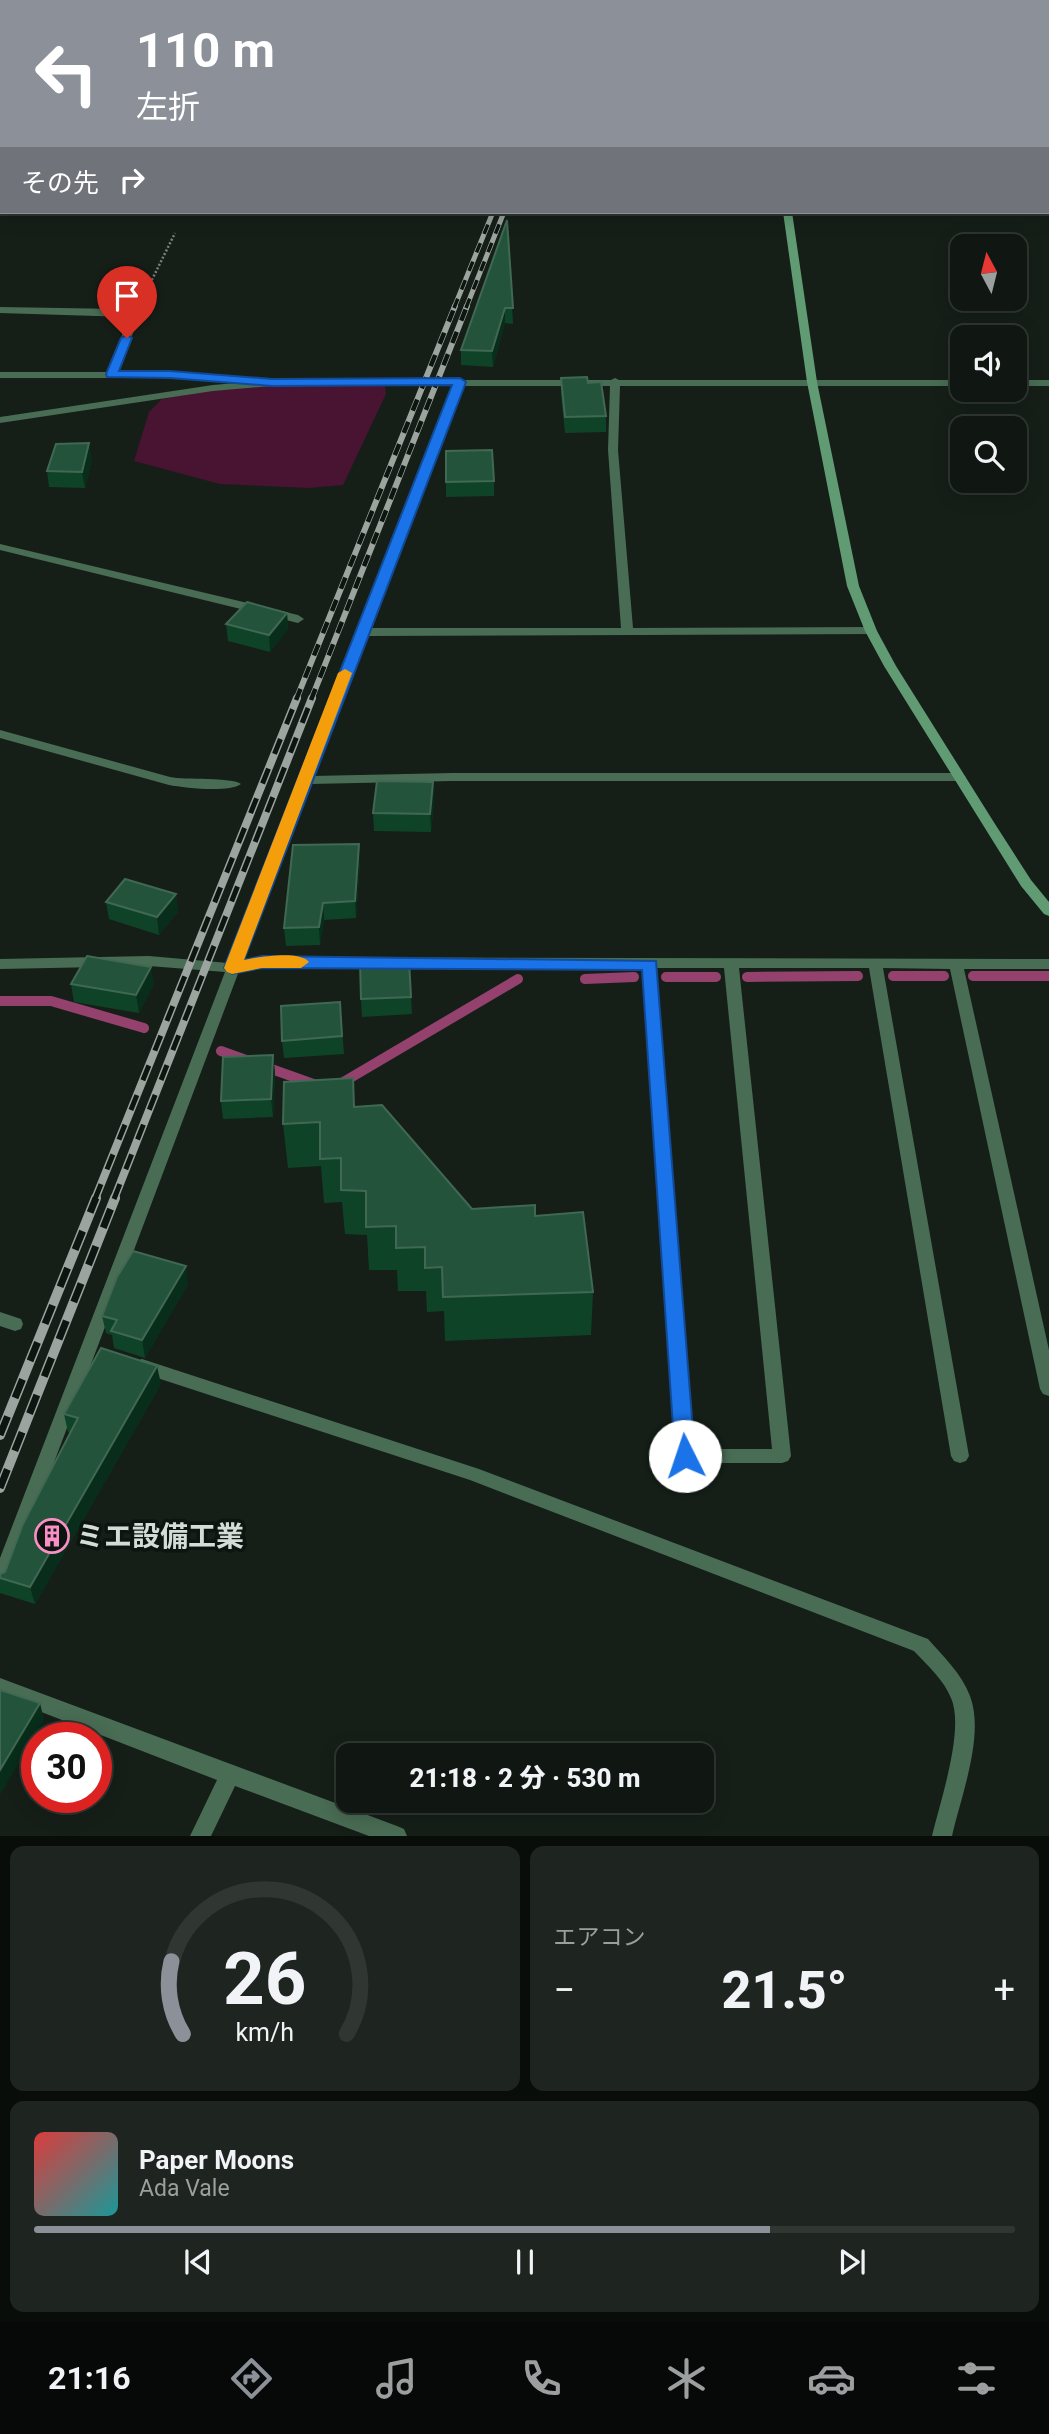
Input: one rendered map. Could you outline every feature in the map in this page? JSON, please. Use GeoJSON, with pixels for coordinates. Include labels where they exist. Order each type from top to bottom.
{"type":"FeatureCollection","features":[{"type":"Feature","properties":{"kind":"street"},"geometry":{"type":"LineString","coordinates":[[787,214],[812,382],[853,586],[871,631],[959,777],[1026,883],[1049,911]]}},
{"type":"Feature","properties":{"kind":"street"},"geometry":{"type":"LineString","coordinates":[[0,310],[120,312],[135,315],[111,374]]}},
{"type":"Feature","properties":{"kind":"street"},"geometry":{"type":"LineString","coordinates":[[0,375],[170,375],[272,383]]}},
{"type":"Feature","properties":{"kind":"street"},"geometry":{"type":"LineString","coordinates":[[615,381],[614,472],[627,631]]}},
{"type":"Feature","properties":{"kind":"street"},"geometry":{"type":"LineString","coordinates":[[0,1582],[93,1352],[232,968],[460,382]]}},
{"type":"Feature","properties":{"kind":"street"},"geometry":{"type":"LineString","coordinates":[[0,420],[213,388],[272,383],[950,383]]}},
{"type":"Feature","properties":{"kind":"street"},"geometry":{"type":"LineString","coordinates":[[1027,383],[1049,383]]}},
{"type":"Feature","properties":{"kind":"street"},"geometry":{"type":"LineString","coordinates":[[0,547],[298,619]]}},
{"type":"Feature","properties":{"kind":"street"},"geometry":{"type":"LineString","coordinates":[[361,632],[871,631]]}},
{"type":"Feature","properties":{"kind":"street"},"geometry":{"type":"LineString","coordinates":[[0,747],[5,735],[169,781],[188,784],[233,784]]}},
{"type":"Feature","properties":{"kind":"street"},"geometry":{"type":"LineString","coordinates":[[305,780],[452,777],[959,777]]}},
{"type":"Feature","properties":{"kind":"street"},"geometry":{"type":"LineString","coordinates":[[0,964],[149,961],[232,968],[262,962],[804,965],[807,961],[1049,964]]}},
{"type":"Feature","properties":{"kind":"street"},"geometry":{"type":"LineString","coordinates":[[875,963],[960,1456]]}},
{"type":"Feature","properties":{"kind":"street"},"geometry":{"type":"LineString","coordinates":[[650,965],[685,1456],[782,1456],[732,964]]}},
{"type":"Feature","properties":{"kind":"street"},"geometry":{"type":"LineString","coordinates":[[956,964],[1049,1389]]}},
{"type":"Feature","properties":{"kind":"street"},"geometry":{"type":"LineString","coordinates":[[125,1361],[200,1383],[473,1475],[921,1646],[945,1672],[961,1698],[966,1724],[942,1836]]}},
{"type":"Feature","properties":{"kind":"street"},"geometry":{"type":"LineString","coordinates":[[0,1687],[397,1836]]}},
{"type":"Feature","properties":{"kind":"street"},"geometry":{"type":"LineString","coordinates":[[200,1836],[230,1775]]}},
{"type":"Feature","properties":{"kind":"path"},"geometry":{"type":"LineString","coordinates":[[135,315],[175,233]]}},
{"type":"Feature","properties":{"kind":"shaded area"},"geometry":{"type":"Polygon","coordinates":[[[261,386],[385,386],[386,394],[343,485],[309,488],[220,484],[134,461],[149,412],[162,399],[205,391],[261,386]]]}},
{"type":"Feature","properties":{"kind":"building"},"geometry":{"type":"Polygon","coordinates":[[[507,220],[513,308],[505,308],[492,351],[461,350],[507,220]]]}},
{"type":"Feature","properties":{"kind":"building"},"geometry":{"type":"Polygon","coordinates":[[[587,377],[588,383],[601,382],[606,416],[565,417],[561,378],[587,377]]]}},
{"type":"Feature","properties":{"kind":"building"},"geometry":{"type":"Polygon","coordinates":[[[89,443],[82,472],[47,471],[56,444],[89,443]]]}},
{"type":"Feature","properties":{"kind":"building"},"geometry":{"type":"Polygon","coordinates":[[[492,450],[494,481],[446,482],[446,451],[492,450]]]}},
{"type":"Feature","properties":{"kind":"building"},"geometry":{"type":"Polygon","coordinates":[[[247,602],[287,613],[269,635],[226,624],[247,602]]]}},
{"type":"Feature","properties":{"kind":"building"},"geometry":{"type":"Polygon","coordinates":[[[377,781],[433,782],[430,814],[373,813],[377,781]]]}},
{"type":"Feature","properties":{"kind":"building"},"geometry":{"type":"Polygon","coordinates":[[[359,844],[355,901],[323,903],[319,927],[284,928],[293,845],[359,844]]]}},
{"type":"Feature","properties":{"kind":"building"},"geometry":{"type":"Polygon","coordinates":[[[125,879],[176,894],[157,917],[106,902],[125,879]]]}},
{"type":"Feature","properties":{"kind":"building"},"geometry":{"type":"Polygon","coordinates":[[[87,956],[151,967],[136,995],[71,984],[87,956]]]}},
{"type":"Feature","properties":{"kind":"building"},"geometry":{"type":"Polygon","coordinates":[[[409,960],[411,997],[361,999],[360,962],[409,960]]]}},
{"type":"Feature","properties":{"kind":"building"},"geometry":{"type":"Polygon","coordinates":[[[340,1002],[342,1036],[282,1041],[281,1006],[340,1002]]]}},
{"type":"Feature","properties":{"kind":"building"},"geometry":{"type":"Polygon","coordinates":[[[273,1055],[271,1099],[221,1101],[223,1057],[273,1055]]]}},
{"type":"Feature","properties":{"kind":"building"},"geometry":{"type":"Polygon","coordinates":[[[353,1078],[354,1107],[382,1105],[472,1209],[535,1205],[535,1216],[583,1212],[593,1292],[443,1297],[442,1267],[425,1268],[425,1247],[396,1248],[396,1226],[366,1227],[366,1191],[341,1190],[341,1158],[320,1159],[320,1122],[283,1124],[284,1082],[353,1078]]]}},
{"type":"Feature","properties":{"kind":"building"},"geometry":{"type":"Polygon","coordinates":[[[133,1251],[186,1266],[142,1340],[111,1331],[117,1320],[102,1316],[117,1277],[133,1251]]]}},
{"type":"Feature","properties":{"kind":"building"},"geometry":{"type":"Polygon","coordinates":[[[101,1348],[157,1366],[30,1587],[0,1578],[0,1574],[5,1572],[23,1524],[78,1418],[64,1414],[101,1348]]]}},
{"type":"Feature","properties":{"kind":"building"},"geometry":{"type":"Polygon","coordinates":[[[0,1690],[40,1703],[29,1722],[21,1722],[21,1735],[0,1770],[0,1690]]]}},
{"type":"Feature","properties":{"kind":"waterway"},"geometry":{"type":"LineString","coordinates":[[747,977],[858,976]]}},
{"type":"Feature","properties":{"kind":"waterway"},"geometry":{"type":"LineString","coordinates":[[893,976],[944,976]]}},
{"type":"Feature","properties":{"kind":"waterway"},"geometry":{"type":"LineString","coordinates":[[973,976],[1049,976]]}},
{"type":"Feature","properties":{"kind":"waterway"},"geometry":{"type":"LineString","coordinates":[[585,979],[634,977]]}},
{"type":"Feature","properties":{"kind":"waterway"},"geometry":{"type":"LineString","coordinates":[[666,977],[716,977]]}},
{"type":"Feature","properties":{"kind":"waterway"},"geometry":{"type":"LineString","coordinates":[[340,1084],[518,979]]}},
{"type":"Feature","properties":{"kind":"waterway"},"geometry":{"type":"LineString","coordinates":[[0,1001],[51,1001],[144,1028]]}},
{"type":"Feature","properties":{"kind":"waterway"},"geometry":{"type":"LineString","coordinates":[[221,1051],[319,1086]]}},
{"type":"Feature","properties":{"kind":"railway"},"geometry":{"type":"LineString","coordinates":[[454,308],[492,214]]}},
{"type":"Feature","properties":{"kind":"railway"},"geometry":{"type":"LineString","coordinates":[[466,308],[503,214]]}},
{"type":"Feature","properties":{"kind":"railway"},"geometry":{"type":"LineString","coordinates":[[296,700],[455,306]]}},
{"type":"Feature","properties":{"kind":"railway"},"geometry":{"type":"LineString","coordinates":[[311,700],[467,306]]}},
{"type":"Feature","properties":{"kind":"railway"},"geometry":{"type":"LineString","coordinates":[[95,1199],[297,698]]}},
{"type":"Feature","properties":{"kind":"railway"},"geometry":{"type":"LineString","coordinates":[[114,1199],[312,698]]}},
{"type":"Feature","properties":{"kind":"railway"},"geometry":{"type":"LineString","coordinates":[[0,1435],[96,1198]]}},
{"type":"Feature","properties":{"kind":"railway"},"geometry":{"type":"LineString","coordinates":[[0,1488],[115,1198]]}},
{"type":"Feature","properties":{"kind":"slow traffic"},"geometry":{"type":"LineString","coordinates":[[301,962],[262,962],[232,968],[345,673]]}},
{"type":"Feature","properties":{"kind":"place","name":"ミエ設備工業"},"geometry":{"type":"Point","coordinates":[52,1536]}},
{"type":"Feature","properties":{"kind":"route"},"geometry":{"type":"LineString","coordinates":[[127,338],[111,374],[170,375],[272,383],[460,382],[232,968],[262,962],[650,965],[685,1456]]}}]}
